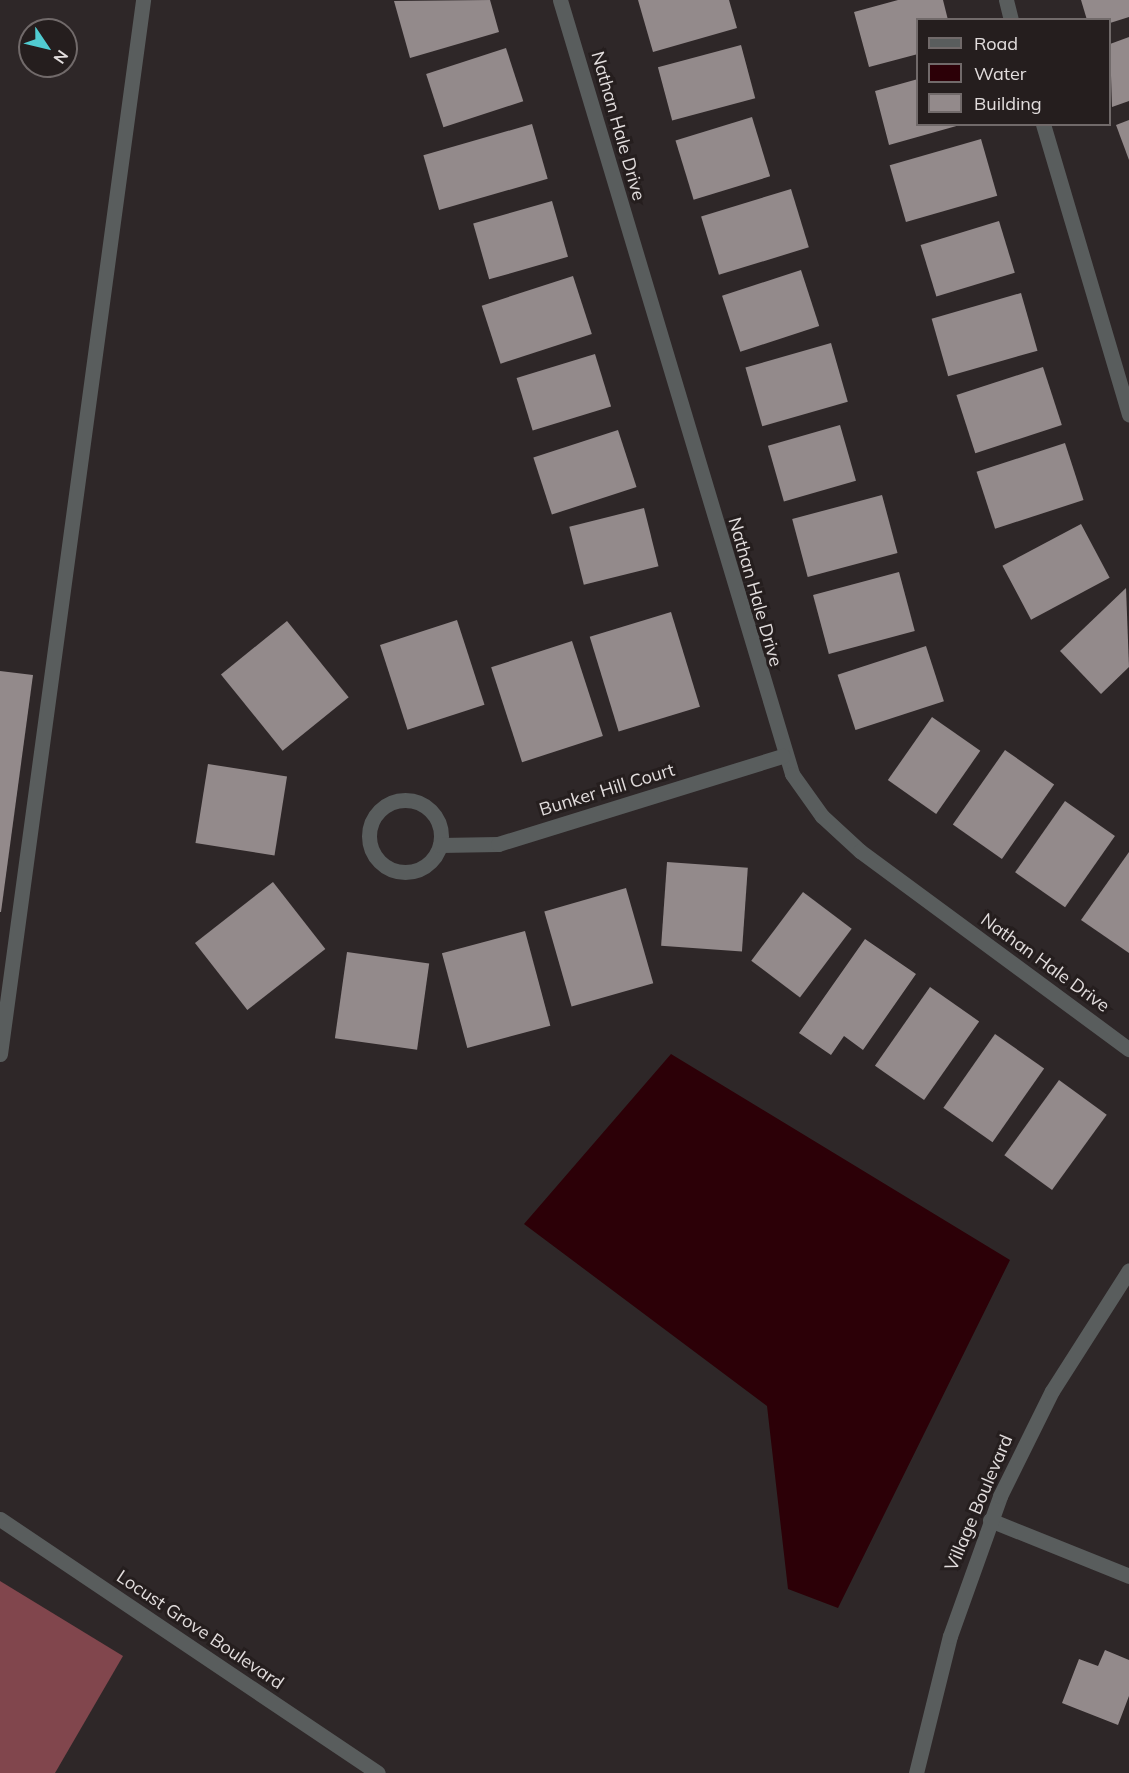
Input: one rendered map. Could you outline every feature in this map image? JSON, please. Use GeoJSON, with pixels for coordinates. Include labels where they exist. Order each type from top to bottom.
{"type":"FeatureCollection","features":[{"type":"Feature","properties":{"kind":"street"},"geometry":{"type":"LineString","coordinates":[[0,1054],[143,0]]}},
{"type":"Feature","properties":{"kind":"street","name":"Nathan Hale Drive"},"geometry":{"type":"LineString","coordinates":[[560,0],[783,756],[810,802],[846,839],[1129,1049]]}},
{"type":"Feature","properties":{"kind":"street"},"geometry":{"type":"LineString","coordinates":[[1006,0],[1010,18]]}},
{"type":"Feature","properties":{"kind":"street"},"geometry":{"type":"LineString","coordinates":[[1044,126],[1129,415]]}},
{"type":"Feature","properties":{"kind":"street","name":"Bunker Hill Court"},"geometry":{"type":"LineString","coordinates":[[441,845],[498,844],[783,756]]}},
{"type":"Feature","properties":{"kind":"street"},"geometry":{"type":"LineString","coordinates":[[413,800],[433,812],[439,822],[441,845],[428,864],[417,870],[392,870],[374,854],[370,830],[373,818],[390,802],[413,800]]}},
{"type":"Feature","properties":{"kind":"street","name":"Village Boulevard"},"geometry":{"type":"LineString","coordinates":[[916,1773],[950,1636],[990,1520],[1052,1391],[1129,1270]]}},
{"type":"Feature","properties":{"kind":"street","name":"Locust Grove Boulevard"},"geometry":{"type":"LineString","coordinates":[[0,1519],[378,1773]]}},
{"type":"Feature","properties":{"kind":"street"},"geometry":{"type":"LineString","coordinates":[[990,1520],[1129,1576]]}},
{"type":"Feature","properties":{"kind":"shaded area"},"geometry":{"type":"Polygon","coordinates":[[[0,1581],[123,1656],[55,1773],[0,1773],[0,1581]]]}},
{"type":"Feature","properties":{"kind":"water"},"geometry":{"type":"Polygon","coordinates":[[[671,1054],[1010,1260],[838,1608],[788,1589],[767,1406],[524,1224],[671,1054]]]}},
{"type":"Feature","properties":{"kind":"building"},"geometry":{"type":"Polygon","coordinates":[[[490,0],[499,32],[410,58],[394,1],[490,0]]]}},
{"type":"Feature","properties":{"kind":"building"},"geometry":{"type":"Polygon","coordinates":[[[638,0],[729,0],[737,28],[653,52],[638,0]]]}},
{"type":"Feature","properties":{"kind":"building"},"geometry":{"type":"Polygon","coordinates":[[[898,0],[943,0],[948,18],[916,18],[916,55],[869,67],[854,12],[898,0]]]}},
{"type":"Feature","properties":{"kind":"building"},"geometry":{"type":"Polygon","coordinates":[[[1081,0],[1129,0],[1129,17],[1111,23],[1111,18],[1086,18],[1081,0]]]}},
{"type":"Feature","properties":{"kind":"building"},"geometry":{"type":"Polygon","coordinates":[[[1129,37],[1129,101],[1112,107],[1111,76],[1111,44],[1129,37]]]}},
{"type":"Feature","properties":{"kind":"building"},"geometry":{"type":"Polygon","coordinates":[[[741,45],[755,98],[672,120],[658,67],[741,45]]]}},
{"type":"Feature","properties":{"kind":"building"},"geometry":{"type":"Polygon","coordinates":[[[506,48],[523,101],[443,127],[426,74],[506,48]]]}},
{"type":"Feature","properties":{"kind":"building"},"geometry":{"type":"Polygon","coordinates":[[[916,80],[916,126],[956,126],[889,145],[875,91],[916,80]]]}},
{"type":"Feature","properties":{"kind":"building"},"geometry":{"type":"Polygon","coordinates":[[[752,117],[770,176],[694,200],[675,140],[752,117]]]}},
{"type":"Feature","properties":{"kind":"building"},"geometry":{"type":"Polygon","coordinates":[[[1129,120],[1129,160],[1116,125],[1129,120]]]}},
{"type":"Feature","properties":{"kind":"building"},"geometry":{"type":"Polygon","coordinates":[[[532,124],[548,179],[439,210],[423,155],[532,124]]]}},
{"type":"Feature","properties":{"kind":"building"},"geometry":{"type":"Polygon","coordinates":[[[981,139],[997,196],[906,222],[890,165],[981,139]]]}},
{"type":"Feature","properties":{"kind":"building"},"geometry":{"type":"Polygon","coordinates":[[[791,189],[809,247],[719,275],[701,216],[791,189]]]}},
{"type":"Feature","properties":{"kind":"building"},"geometry":{"type":"Polygon","coordinates":[[[552,201],[568,257],[489,279],[473,224],[552,201]]]}},
{"type":"Feature","properties":{"kind":"building"},"geometry":{"type":"Polygon","coordinates":[[[999,221],[1015,273],[936,297],[921,245],[999,221]]]}},
{"type":"Feature","properties":{"kind":"building"},"geometry":{"type":"Polygon","coordinates":[[[801,270],[819,326],[740,352],[722,296],[801,270]]]}},
{"type":"Feature","properties":{"kind":"building"},"geometry":{"type":"Polygon","coordinates":[[[573,276],[592,334],[501,364],[482,306],[573,276]]]}},
{"type":"Feature","properties":{"kind":"building"},"geometry":{"type":"Polygon","coordinates":[[[1021,293],[1038,351],[948,376],[932,319],[1021,293]]]}},
{"type":"Feature","properties":{"kind":"building"},"geometry":{"type":"Polygon","coordinates":[[[831,343],[848,402],[762,426],[745,368],[831,343]]]}},
{"type":"Feature","properties":{"kind":"building"},"geometry":{"type":"Polygon","coordinates":[[[595,354],[611,407],[533,431],[517,378],[595,354]]]}},
{"type":"Feature","properties":{"kind":"building"},"geometry":{"type":"Polygon","coordinates":[[[1043,367],[1062,425],[975,453],[956,395],[1043,367]]]}},
{"type":"Feature","properties":{"kind":"building"},"geometry":{"type":"Polygon","coordinates":[[[840,425],[856,481],[784,501],[768,446],[840,425]]]}},
{"type":"Feature","properties":{"kind":"building"},"geometry":{"type":"Polygon","coordinates":[[[618,430],[637,487],[552,515],[533,458],[618,430]]]}},
{"type":"Feature","properties":{"kind":"building"},"geometry":{"type":"Polygon","coordinates":[[[1065,443],[1084,500],[995,529],[977,472],[1065,443]]]}},
{"type":"Feature","properties":{"kind":"building"},"geometry":{"type":"Polygon","coordinates":[[[882,495],[898,553],[808,577],[792,519],[882,495]]]}},
{"type":"Feature","properties":{"kind":"building"},"geometry":{"type":"Polygon","coordinates":[[[644,508],[659,566],[584,585],[569,527],[644,508]]]}},
{"type":"Feature","properties":{"kind":"building"},"geometry":{"type":"Polygon","coordinates":[[[1081,524],[1110,578],[1031,620],[1002,566],[1081,524]]]}},
{"type":"Feature","properties":{"kind":"building"},"geometry":{"type":"Polygon","coordinates":[[[899,572],[915,631],[829,654],[813,595],[899,572]]]}},
{"type":"Feature","properties":{"kind":"building"},"geometry":{"type":"Polygon","coordinates":[[[1126,588],[1129,667],[1101,694],[1060,651],[1126,588]]]}},
{"type":"Feature","properties":{"kind":"building"},"geometry":{"type":"Polygon","coordinates":[[[671,612],[700,707],[619,732],[590,637],[671,612]]]}},
{"type":"Feature","properties":{"kind":"building"},"geometry":{"type":"Polygon","coordinates":[[[457,620],[485,705],[407,730],[380,645],[457,620]]]}},
{"type":"Feature","properties":{"kind":"building"},"geometry":{"type":"Polygon","coordinates":[[[287,621],[349,697],[283,751],[221,674],[287,621]]]}},
{"type":"Feature","properties":{"kind":"building"},"geometry":{"type":"Polygon","coordinates":[[[572,641],[603,736],[522,762],[491,667],[572,641]]]}},
{"type":"Feature","properties":{"kind":"building"},"geometry":{"type":"Polygon","coordinates":[[[926,646],[944,701],[855,730],[838,675],[926,646]]]}},
{"type":"Feature","properties":{"kind":"building"},"geometry":{"type":"Polygon","coordinates":[[[0,671],[33,675],[1,912],[0,912],[0,671]]]}},
{"type":"Feature","properties":{"kind":"building"},"geometry":{"type":"Polygon","coordinates":[[[932,717],[980,751],[936,814],[888,780],[932,717]]]}},
{"type":"Feature","properties":{"kind":"building"},"geometry":{"type":"Polygon","coordinates":[[[1005,750],[1054,784],[1002,859],[953,825],[1005,750]]]}},
{"type":"Feature","properties":{"kind":"building"},"geometry":{"type":"Polygon","coordinates":[[[208,764],[287,777],[275,856],[195,843],[208,764]]]}},
{"type":"Feature","properties":{"kind":"building"},"geometry":{"type":"Polygon","coordinates":[[[1065,801],[1115,836],[1065,907],[1015,872],[1065,801]]]}},
{"type":"Feature","properties":{"kind":"building"},"geometry":{"type":"Polygon","coordinates":[[[1129,852],[1129,953],[1081,920],[1129,852]]]}},
{"type":"Feature","properties":{"kind":"building"},"geometry":{"type":"Polygon","coordinates":[[[667,862],[748,868],[742,951],[661,946],[667,862]]]}},
{"type":"Feature","properties":{"kind":"building"},"geometry":{"type":"Polygon","coordinates":[[[273,882],[325,949],[247,1010],[195,943],[273,882]]]}},
{"type":"Feature","properties":{"kind":"building"},"geometry":{"type":"Polygon","coordinates":[[[626,888],[653,983],[572,1007],[544,911],[626,888]]]}},
{"type":"Feature","properties":{"kind":"building"},"geometry":{"type":"Polygon","coordinates":[[[803,892],[852,929],[800,997],[751,961],[803,892]]]}},
{"type":"Feature","properties":{"kind":"building"},"geometry":{"type":"Polygon","coordinates":[[[525,931],[550,1026],[467,1048],[442,953],[525,931]]]}},
{"type":"Feature","properties":{"kind":"building"},"geometry":{"type":"Polygon","coordinates":[[[865,939],[916,974],[863,1050],[844,1036],[831,1055],[799,1033],[865,939]]]}},
{"type":"Feature","properties":{"kind":"building"},"geometry":{"type":"Polygon","coordinates":[[[347,952],[429,964],[417,1050],[335,1038],[347,952]]]}},
{"type":"Feature","properties":{"kind":"building"},"geometry":{"type":"Polygon","coordinates":[[[930,987],[979,1021],[924,1100],[875,1066],[930,987]]]}},
{"type":"Feature","properties":{"kind":"building"},"geometry":{"type":"Polygon","coordinates":[[[995,1034],[1044,1068],[993,1142],[943,1108],[995,1034]]]}},
{"type":"Feature","properties":{"kind":"building"},"geometry":{"type":"Polygon","coordinates":[[[1059,1080],[1107,1115],[1052,1190],[1004,1155],[1059,1080]]]}},
{"type":"Feature","properties":{"kind":"building"},"geometry":{"type":"Polygon","coordinates":[[[1105,1650],[1129,1660],[1129,1696],[1118,1725],[1062,1703],[1079,1659],[1098,1666],[1105,1650]]]}}]}
